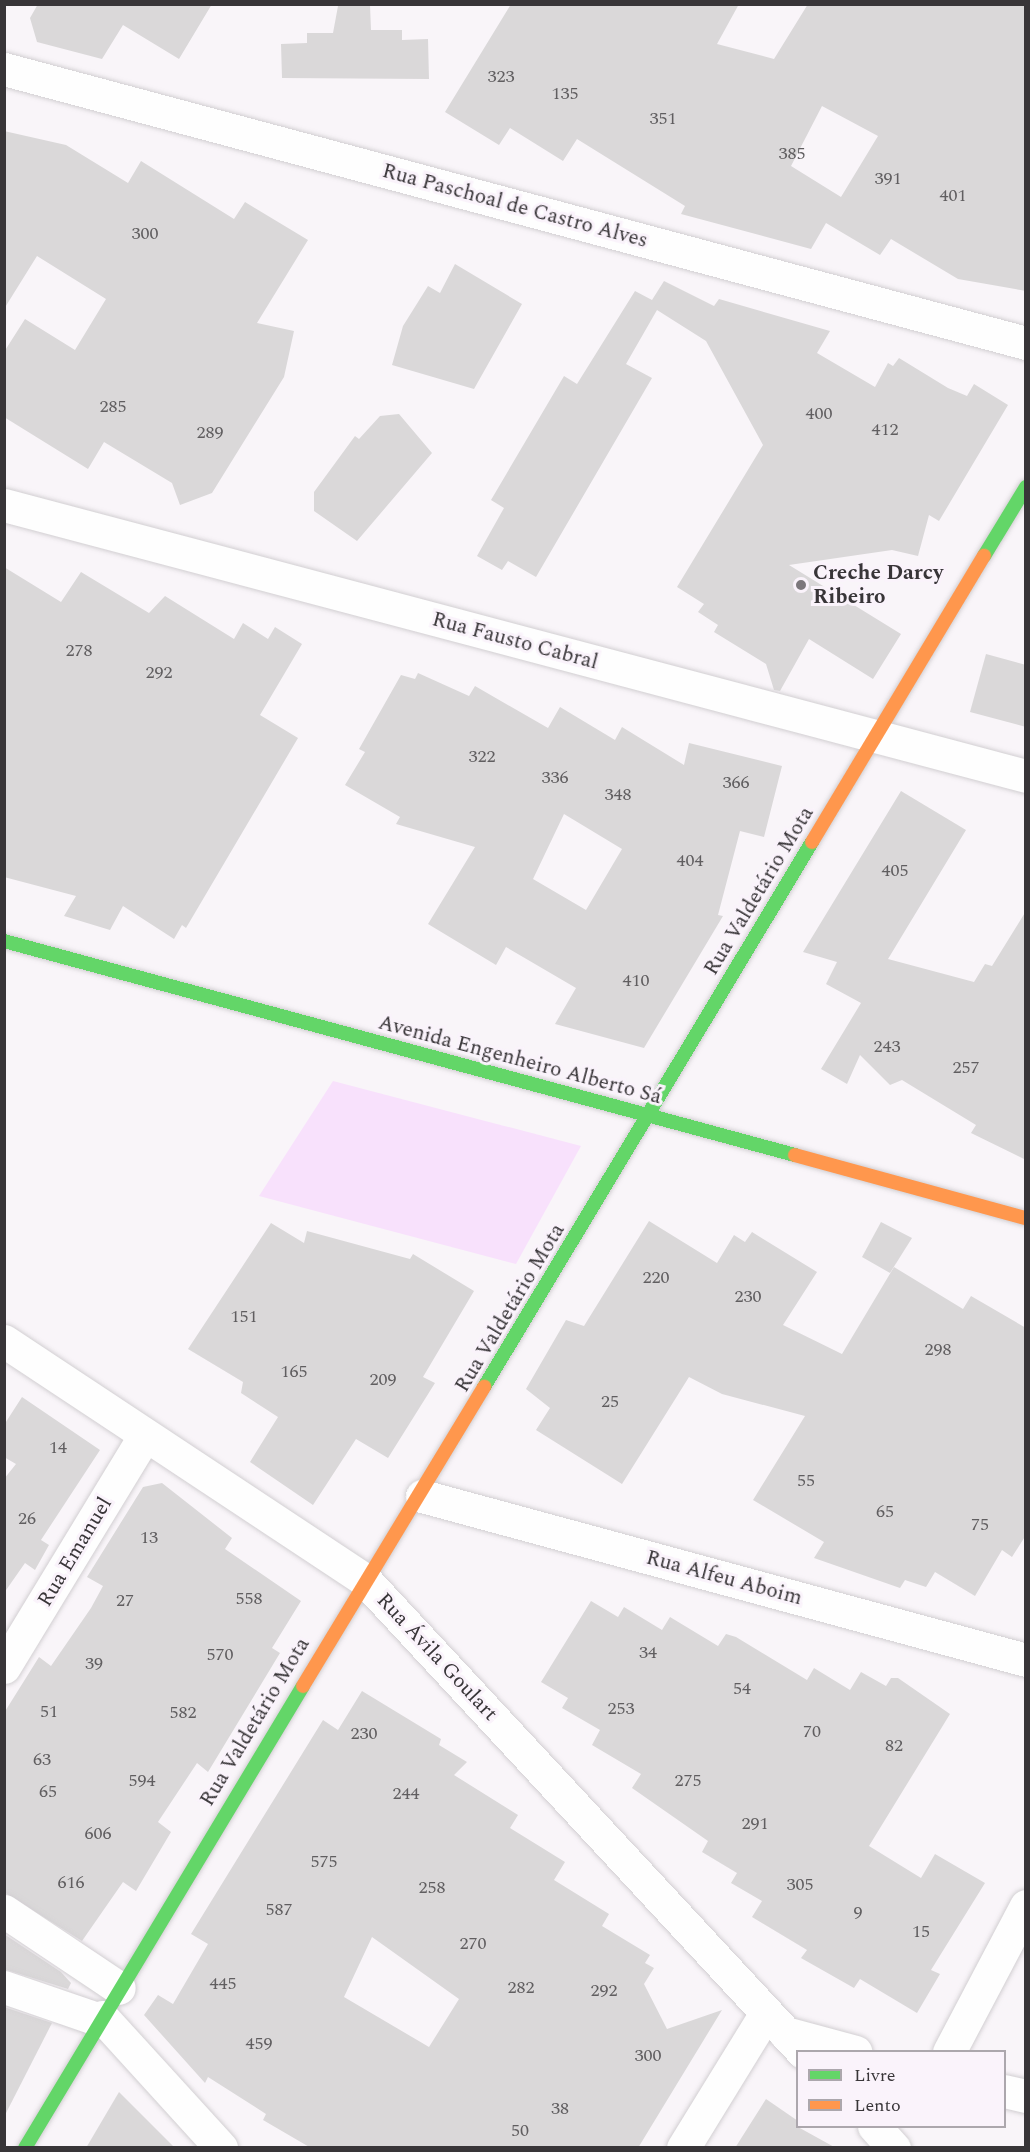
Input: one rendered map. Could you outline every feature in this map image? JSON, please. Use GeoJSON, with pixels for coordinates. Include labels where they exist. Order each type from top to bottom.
{"type":"FeatureCollection","features":[{"type":"Feature","properties":{"kind":"street","name":"Rua Paschoal de Castro Alves"},"geometry":{"type":"LineString","coordinates":[[4,69],[1026,343]]}},
{"type":"Feature","properties":{"kind":"street","name":"Rua Valdetário Mota"},"geometry":{"type":"LineString","coordinates":[[25,2148],[365,1580],[422,1496],[1026,487]]}},
{"type":"Feature","properties":{"kind":"street","name":"Rua Fausto Cabral"},"geometry":{"type":"LineString","coordinates":[[4,505],[1026,776]]}},
{"type":"Feature","properties":{"kind":"street","name":"Avenida Engenheiro Alberto Sá"},"geometry":{"type":"LineString","coordinates":[[4,941],[1026,1218]]}},
{"type":"Feature","properties":{"kind":"street","name":"Rua Ávila Goulart"},"geometry":{"type":"LineString","coordinates":[[4,1341],[365,1580],[785,2032]]}},
{"type":"Feature","properties":{"kind":"street","name":"Rua Emanuel"},"geometry":{"type":"LineString","coordinates":[[4,1667],[145,1436]]}},
{"type":"Feature","properties":{"kind":"street","name":"Rua Alfeu Aboim"},"geometry":{"type":"LineString","coordinates":[[422,1496],[1026,1660]]}},
{"type":"Feature","properties":{"kind":"street"},"geometry":{"type":"LineString","coordinates":[[950,2050],[1026,1906]]}},
{"type":"Feature","properties":{"kind":"street"},"geometry":{"type":"LineString","coordinates":[[4,1911],[119,1988]]}},
{"type":"Feature","properties":{"kind":"street"},"geometry":{"type":"LineString","coordinates":[[4,1987],[101,2018],[221,2148]]}},
{"type":"Feature","properties":{"kind":"street"},"geometry":{"type":"LineString","coordinates":[[683,2148],[785,2032],[849,2050]]}},
{"type":"Feature","properties":{"kind":"street"},"geometry":{"type":"LineString","coordinates":[[1006,2091],[1026,2096]]}},
{"type":"Feature","properties":{"kind":"street"},"geometry":{"type":"LineString","coordinates":[[875,2128],[894,2148]]}},
{"type":"Feature","properties":{"kind":"shaded area"},"geometry":{"type":"Polygon","coordinates":[[[333,1081],[581,1146],[516,1264],[259,1196],[333,1081]]]}},
{"type":"Feature","properties":{"kind":"building"},"geometry":{"type":"Polygon","coordinates":[[[38,4],[212,4],[179,59],[123,25],[102,59],[37,42],[30,18],[38,4]]]}},
{"type":"Feature","properties":{"kind":"building"},"geometry":{"type":"Polygon","coordinates":[[[511,4],[739,4],[717,44],[774,59],[808,4],[1026,4],[1026,291],[958,279],[891,239],[880,255],[826,223],[811,249],[681,214],[685,206],[577,139],[563,161],[510,128],[499,145],[445,112],[511,4]],[[822,106],[791,166],[841,197],[878,136],[822,106]]]}},
{"type":"Feature","properties":{"kind":"building"},"geometry":{"type":"Polygon","coordinates":[[[370,5],[371,30],[402,30],[402,40],[428,39],[429,79],[282,78],[281,44],[307,43],[307,33],[333,33],[338,6],[370,5]]]}},
{"type":"Feature","properties":{"kind":"building"},"geometry":{"type":"Polygon","coordinates":[[[4,131],[66,145],[128,183],[141,161],[234,219],[245,202],[308,240],[257,323],[294,331],[284,377],[212,493],[180,505],[172,483],[104,442],[88,469],[4,417],[4,352],[25,319],[75,350],[106,299],[37,256],[4,309],[4,131]]]}},
{"type":"Feature","properties":{"kind":"building"},"geometry":{"type":"Polygon","coordinates":[[[455,264],[522,304],[474,389],[392,365],[403,326],[428,286],[440,293],[455,264]]]}},
{"type":"Feature","properties":{"kind":"building"},"geometry":{"type":"Polygon","coordinates":[[[664,281],[714,306],[719,299],[830,331],[817,353],[875,387],[888,363],[893,366],[899,358],[948,388],[967,396],[974,384],[1008,405],[939,521],[929,515],[918,556],[892,550],[789,565],[901,634],[873,679],[809,639],[780,691],[774,690],[766,664],[714,632],[718,625],[698,612],[704,604],[677,587],[763,445],[706,341],[657,310],[626,364],[652,378],[536,577],[508,561],[502,570],[477,556],[504,508],[491,500],[564,376],[577,384],[635,291],[652,300],[664,281]]]}},
{"type":"Feature","properties":{"kind":"building"},"geometry":{"type":"Polygon","coordinates":[[[399,414],[432,453],[357,541],[314,511],[314,492],[355,436],[359,439],[380,416],[399,414]]]}},
{"type":"Feature","properties":{"kind":"building"},"geometry":{"type":"Polygon","coordinates":[[[4,567],[61,602],[81,572],[149,613],[165,596],[234,639],[243,623],[268,639],[275,627],[302,644],[260,715],[298,738],[186,928],[182,925],[174,939],[123,906],[110,930],[64,916],[76,896],[4,877],[4,567]]]}},
{"type":"Feature","properties":{"kind":"building"},"geometry":{"type":"Polygon","coordinates":[[[986,654],[1026,665],[1026,727],[970,712],[986,654]]]}},
{"type":"Feature","properties":{"kind":"building"},"geometry":{"type":"Polygon","coordinates":[[[418,673],[469,696],[475,686],[548,728],[560,707],[615,740],[622,727],[684,765],[689,743],[782,766],[764,837],[740,831],[718,915],[723,916],[644,1048],[555,1024],[576,988],[506,947],[496,965],[428,924],[475,847],[396,824],[400,817],[345,785],[365,752],[359,749],[401,675],[415,679],[418,673]],[[564,814],[533,879],[586,910],[622,849],[564,814]]]}},
{"type":"Feature","properties":{"kind":"building"},"geometry":{"type":"Polygon","coordinates":[[[901,791],[966,830],[888,959],[974,982],[985,964],[992,966],[1026,911],[1026,1160],[971,1133],[976,1125],[902,1080],[890,1085],[860,1055],[847,1084],[821,1069],[861,1003],[826,984],[837,962],[803,952],[901,791]]]}},
{"type":"Feature","properties":{"kind":"building"},"geometry":{"type":"Polygon","coordinates":[[[649,1221],[717,1263],[734,1235],[745,1242],[752,1232],[817,1272],[783,1325],[842,1354],[894,1267],[963,1309],[971,1296],[1026,1328],[1026,1535],[1012,1557],[1002,1550],[975,1596],[935,1572],[926,1587],[905,1580],[900,1588],[814,1558],[824,1542],[753,1500],[805,1416],[722,1394],[689,1377],[622,1484],[536,1430],[550,1408],[526,1389],[566,1320],[584,1326],[649,1221]]]}},
{"type":"Feature","properties":{"kind":"building"},"geometry":{"type":"Polygon","coordinates":[[[881,1222],[912,1238],[890,1273],[862,1257],[881,1222]]]}},
{"type":"Feature","properties":{"kind":"building"},"geometry":{"type":"Polygon","coordinates":[[[271,1223],[304,1243],[307,1231],[410,1259],[413,1254],[474,1291],[423,1377],[435,1383],[388,1458],[356,1439],[313,1505],[250,1462],[278,1417],[241,1393],[243,1382],[188,1349],[271,1223]]]}},
{"type":"Feature","properties":{"kind":"building"},"geometry":{"type":"Polygon","coordinates":[[[22,1397],[100,1450],[41,1540],[49,1545],[35,1570],[25,1563],[4,1593],[4,1479],[16,1464],[4,1457],[4,1425],[22,1397]]]}},
{"type":"Feature","properties":{"kind":"building"},"geometry":{"type":"Polygon","coordinates":[[[162,1483],[232,1538],[225,1549],[301,1601],[272,1648],[280,1653],[208,1772],[197,1763],[158,1822],[171,1832],[136,1891],[123,1882],[82,1941],[4,1892],[4,1713],[39,1657],[51,1666],[91,1608],[103,1586],[87,1577],[143,1487],[162,1483]]]}},
{"type":"Feature","properties":{"kind":"building"},"geometry":{"type":"Polygon","coordinates":[[[591,1601],[618,1617],[624,1607],[662,1630],[670,1617],[718,1646],[726,1634],[736,1637],[807,1680],[814,1668],[850,1690],[861,1672],[886,1686],[891,1678],[898,1678],[950,1714],[869,1846],[921,1878],[935,1854],[985,1883],[931,1970],[940,1974],[917,2013],[860,1979],[854,1988],[801,1958],[807,1950],[752,1917],[762,1901],[731,1883],[737,1873],[702,1852],[708,1841],[632,1788],[641,1774],[592,1745],[600,1730],[562,1708],[568,1698],[541,1682],[591,1601]]]}},
{"type":"Feature","properties":{"kind":"building"},"geometry":{"type":"Polygon","coordinates":[[[362,1691],[441,1739],[439,1745],[467,1762],[454,1775],[518,1815],[510,1828],[565,1862],[554,1880],[609,1914],[602,1926],[650,1955],[645,1963],[654,1968],[644,1984],[667,2029],[722,2010],[638,2148],[311,2148],[263,2120],[266,2114],[208,2077],[205,2083],[144,2015],[158,1995],[173,2004],[208,1944],[191,1934],[323,1720],[338,1730],[362,1691]],[[372,1937],[344,1997],[429,2047],[459,1999],[372,1937]]]}},
{"type":"Feature","properties":{"kind":"building"},"geometry":{"type":"Polygon","coordinates":[[[4,1934],[61,1972],[71,1983],[68,1989],[4,1969],[4,1934]]]}},
{"type":"Feature","properties":{"kind":"building"},"geometry":{"type":"Polygon","coordinates":[[[4,2007],[52,2023],[4,2117],[4,2007]]]}},
{"type":"Feature","properties":{"kind":"building"},"geometry":{"type":"Polygon","coordinates":[[[119,2092],[175,2148],[86,2148],[119,2092]]]}},
{"type":"Feature","properties":{"kind":"building"},"geometry":{"type":"Polygon","coordinates":[[[766,2099],[796,2120],[796,2128],[836,2148],[735,2148],[766,2099]]]}},
{"type":"Feature","properties":{"kind":"traffic: fast"},"geometry":{"type":"LineString","coordinates":[[984,556],[1026,487]]}},
{"type":"Feature","properties":{"kind":"traffic: fast"},"geometry":{"type":"LineString","coordinates":[[484,1387],[812,842]]}},
{"type":"Feature","properties":{"kind":"traffic: fast"},"geometry":{"type":"LineString","coordinates":[[4,941],[795,1155]]}},
{"type":"Feature","properties":{"kind":"traffic: fast"},"geometry":{"type":"LineString","coordinates":[[25,2148],[303,1686]]}},
{"type":"Feature","properties":{"kind":"traffic: slow"},"geometry":{"type":"LineString","coordinates":[[812,842],[984,556]]}},
{"type":"Feature","properties":{"kind":"traffic: slow"},"geometry":{"type":"LineString","coordinates":[[795,1155],[1026,1218]]}},
{"type":"Feature","properties":{"kind":"traffic: slow"},"geometry":{"type":"LineString","coordinates":[[303,1686],[484,1387]]}},
{"type":"Feature","properties":{"kind":"place","name":"Creche Darcy Ribeiro"},"geometry":{"type":"Point","coordinates":[801,585]}}]}
